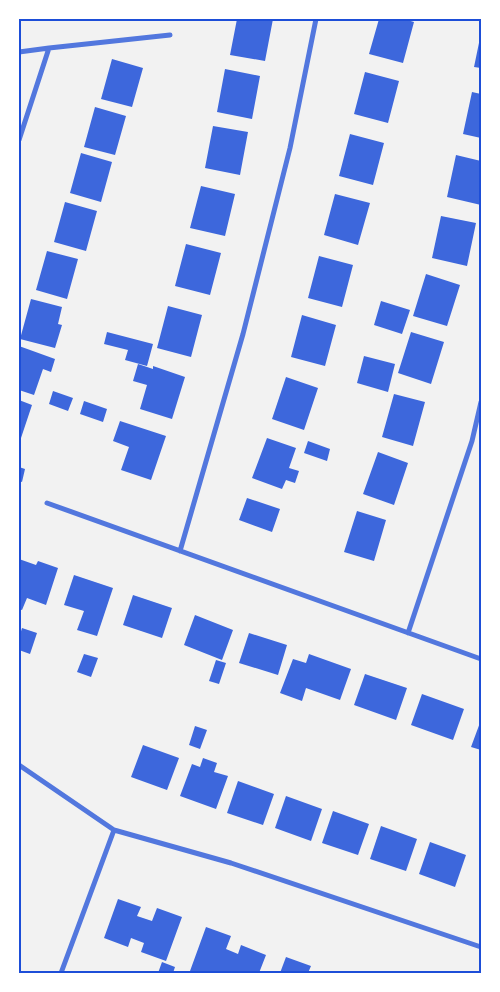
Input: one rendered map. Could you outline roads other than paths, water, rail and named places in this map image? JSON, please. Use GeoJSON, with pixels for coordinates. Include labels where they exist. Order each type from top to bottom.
{"type":"FeatureCollection","features":[{"type":"Feature","properties":{"kind":"street"},"geometry":{"type":"LineString","coordinates":[[180,551],[242,334],[290,148],[316,19]]}},
{"type":"Feature","properties":{"kind":"street"},"geometry":{"type":"LineString","coordinates":[[19,52],[170,35]]}},
{"type":"Feature","properties":{"kind":"street"},"geometry":{"type":"LineString","coordinates":[[19,140],[49,48]]}},
{"type":"Feature","properties":{"kind":"street"},"geometry":{"type":"LineString","coordinates":[[408,633],[472,441],[481,402]]}},
{"type":"Feature","properties":{"kind":"street"},"geometry":{"type":"LineString","coordinates":[[47,503],[481,659]]}},
{"type":"Feature","properties":{"kind":"street"},"geometry":{"type":"LineString","coordinates":[[19,765],[114,830],[231,863],[481,947]]}},
{"type":"Feature","properties":{"kind":"street"},"geometry":{"type":"LineString","coordinates":[[60,973],[114,830]]}}]}
